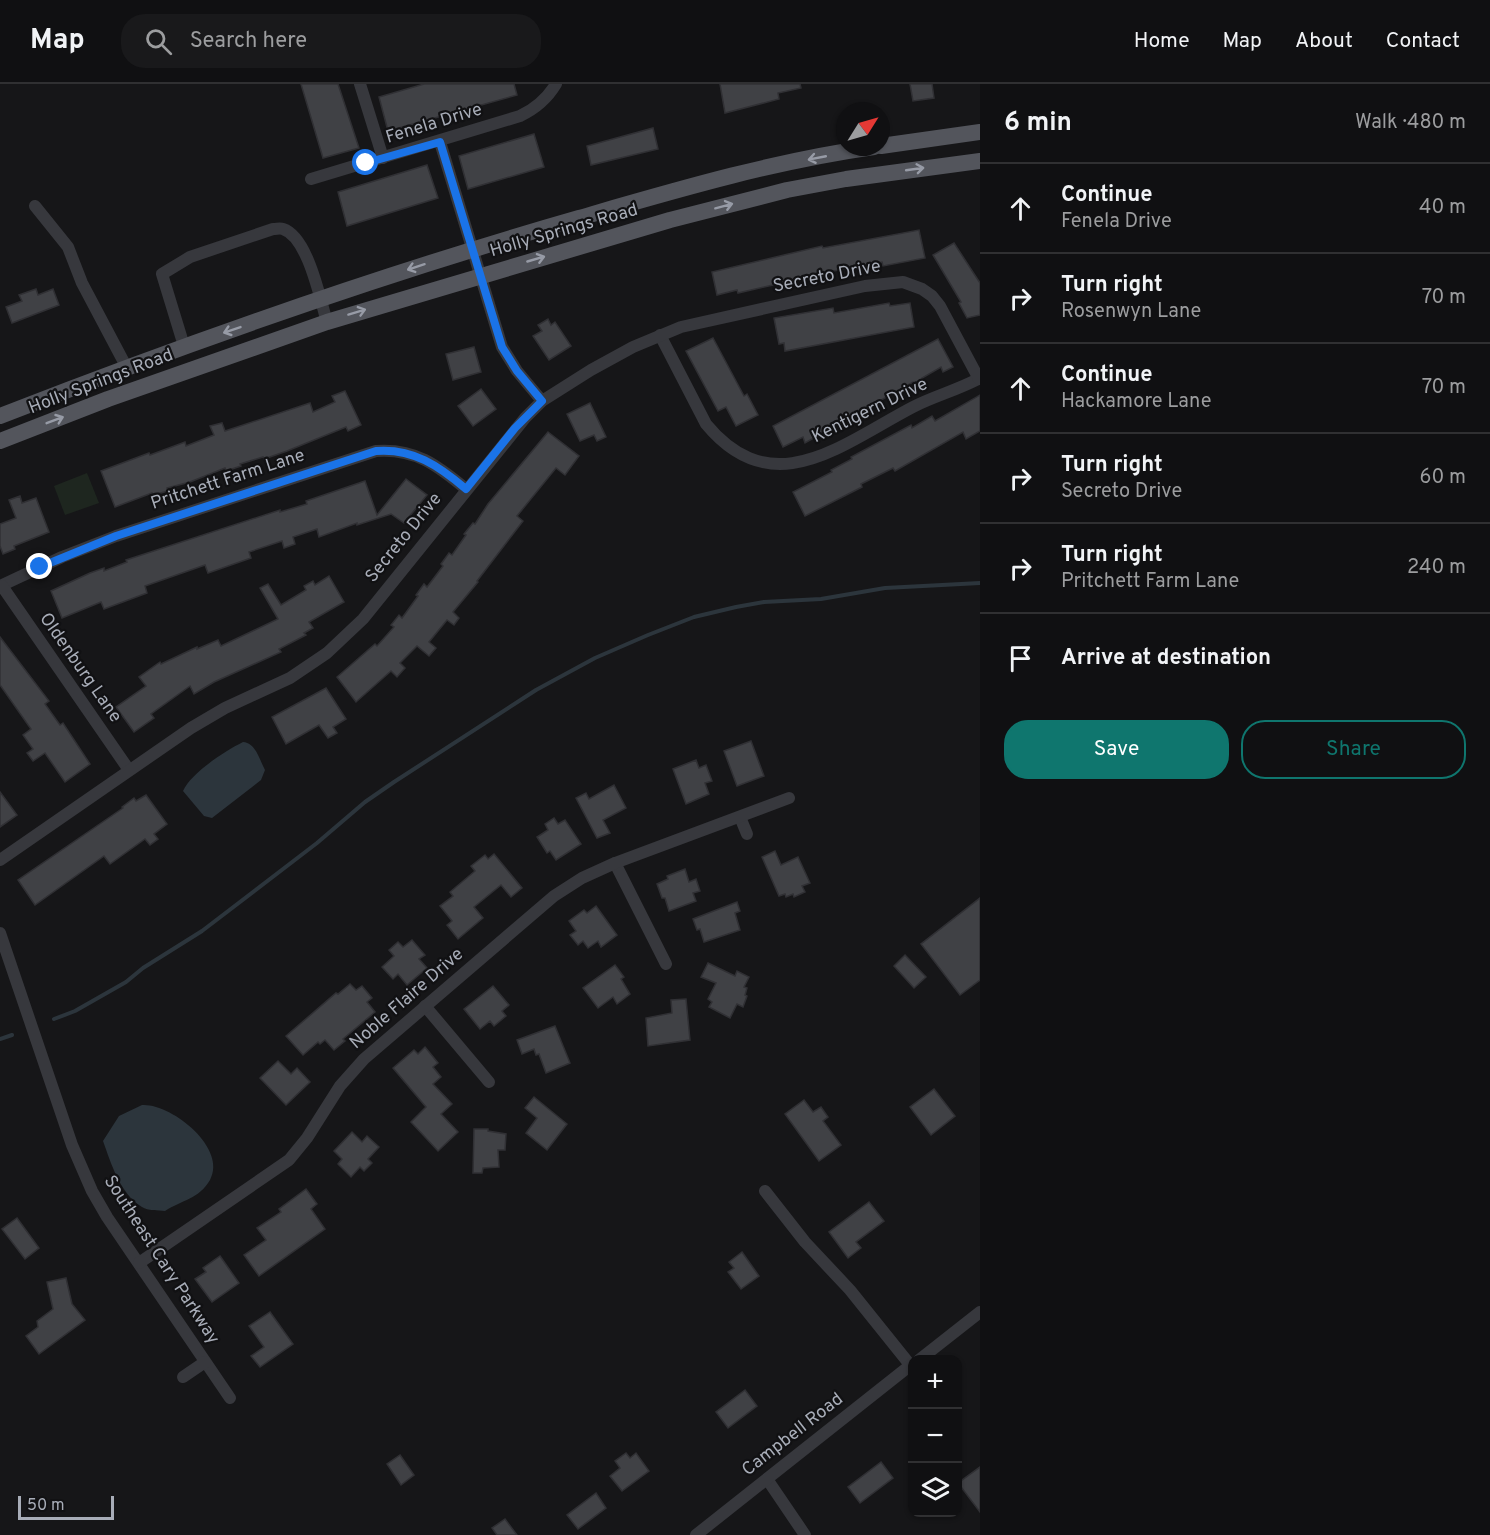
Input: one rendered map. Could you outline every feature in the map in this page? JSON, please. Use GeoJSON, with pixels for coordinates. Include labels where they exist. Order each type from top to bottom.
{"type":"FeatureCollection","features":[{"type":"Feature","properties":{"kind":"main road"},"geometry":{"type":"LineString","coordinates":[[890,145],[980,132]]}},
{"type":"Feature","properties":{"kind":"main road","name":"Holly Springs Road"},"geometry":{"type":"LineString","coordinates":[[0,416],[184,346],[472,249],[742,173],[836,154]]}},
{"type":"Feature","properties":{"kind":"main road","name":"Holly Springs Road"},"geometry":{"type":"LineString","coordinates":[[0,441],[119,395],[327,322],[670,220],[787,190],[846,179],[980,161]]}},
{"type":"Feature","properties":{"kind":"street"},"geometry":{"type":"LineString","coordinates":[[360,84],[383,158]]}},
{"type":"Feature","properties":{"kind":"street","name":"Fenela Drive"},"geometry":{"type":"LineString","coordinates":[[311,179],[440,142],[526,113],[543,101],[556,84]]}},
{"type":"Feature","properties":{"kind":"street"},"geometry":{"type":"LineString","coordinates":[[440,142],[502,347],[517,371],[542,401]]}},
{"type":"Feature","properties":{"kind":"street"},"geometry":{"type":"LineString","coordinates":[[35,206],[68,247],[82,283],[127,368]]}},
{"type":"Feature","properties":{"kind":"street"},"geometry":{"type":"LineString","coordinates":[[184,346],[162,274],[178,262],[200,253],[273,229],[283,229],[292,235],[305,252],[327,322]]}},
{"type":"Feature","properties":{"kind":"street","name":"Secreto Drive"},"geometry":{"type":"LineString","coordinates":[[0,860],[207,717],[290,678],[327,653],[363,619],[515,428],[542,401],[591,370],[660,335],[711,319],[836,292],[903,282],[922,289],[940,306],[979,379]]}},
{"type":"Feature","properties":{"kind":"street","name":"Kentigern Drive"},"geometry":{"type":"LineString","coordinates":[[660,335],[711,430],[727,447],[741,455],[765,463],[786,465],[804,462],[823,455],[914,406],[959,390],[979,379]]}},
{"type":"Feature","properties":{"kind":"street","name":"Pritchett Farm Lane"},"geometry":{"type":"LineString","coordinates":[[1,586],[62,557],[116,536],[376,451],[399,451],[422,458],[466,489]]}},
{"type":"Feature","properties":{"kind":"street","name":"Oldenburg Lane"},"geometry":{"type":"LineString","coordinates":[[1,586],[129,770]]}},
{"type":"Feature","properties":{"kind":"street","name":"Noble Flaire Drive"},"geometry":{"type":"LineString","coordinates":[[139,1263],[289,1160],[307,1138],[329,1102],[352,1071],[543,904],[582,878],[615,863],[789,798]]}},
{"type":"Feature","properties":{"kind":"street"},"geometry":{"type":"LineString","coordinates":[[740,817],[747,834]]}},
{"type":"Feature","properties":{"kind":"street"},"geometry":{"type":"LineString","coordinates":[[615,863],[666,964]]}},
{"type":"Feature","properties":{"kind":"street","name":"Southeast Cary Parkway"},"geometry":{"type":"LineString","coordinates":[[0,933],[75,1154],[92,1191],[107,1217],[230,1398]]}},
{"type":"Feature","properties":{"kind":"street"},"geometry":{"type":"LineString","coordinates":[[425,1006],[489,1082]]}},
{"type":"Feature","properties":{"kind":"street"},"geometry":{"type":"LineString","coordinates":[[765,1191],[805,1242],[908,1356]]}},
{"type":"Feature","properties":{"kind":"street","name":"Campbell Road"},"geometry":{"type":"LineString","coordinates":[[924,1355],[980,1312]]}},
{"type":"Feature","properties":{"kind":"street"},"geometry":{"type":"LineString","coordinates":[[183,1377],[206,1362]]}},
{"type":"Feature","properties":{"kind":"street","name":"Campbell Road"},"geometry":{"type":"LineString","coordinates":[[696,1535],[908,1368]]}},
{"type":"Feature","properties":{"kind":"street"},"geometry":{"type":"LineString","coordinates":[[767,1479],[805,1535]]}},
{"type":"Feature","properties":{"kind":"shaded area"},"geometry":{"type":"Polygon","coordinates":[[[87,473],[99,503],[65,515],[54,486],[87,473]]]}},
{"type":"Feature","properties":{"kind":"shaded area"},"geometry":{"type":"Polygon","coordinates":[[[243,742],[251,745],[259,757],[265,770],[261,780],[212,818],[204,816],[183,791],[201,770],[243,742]]]}},
{"type":"Feature","properties":{"kind":"shaded area"},"geometry":{"type":"Polygon","coordinates":[[[142,1105],[154,1106],[181,1119],[194,1130],[211,1154],[213,1168],[206,1186],[195,1195],[165,1211],[150,1210],[134,1201],[117,1177],[103,1141],[119,1116],[142,1105]]]}},
{"type":"Feature","properties":{"kind":"building"},"geometry":{"type":"Polygon","coordinates":[[[301,84],[338,84],[359,148],[323,158],[301,84]]]}},
{"type":"Feature","properties":{"kind":"building"},"geometry":{"type":"Polygon","coordinates":[[[424,84],[514,84],[517,95],[388,131],[379,97],[424,84]]]}},
{"type":"Feature","properties":{"kind":"building"},"geometry":{"type":"Polygon","coordinates":[[[720,84],[800,84],[801,88],[778,93],[779,99],[725,113],[720,84]]]}},
{"type":"Feature","properties":{"kind":"building"},"geometry":{"type":"Polygon","coordinates":[[[910,84],[932,84],[934,98],[913,101],[910,84]]]}},
{"type":"Feature","properties":{"kind":"building"},"geometry":{"type":"Polygon","coordinates":[[[653,128],[658,149],[591,165],[587,146],[653,128]]]}},
{"type":"Feature","properties":{"kind":"building"},"geometry":{"type":"Polygon","coordinates":[[[534,134],[544,167],[468,189],[459,156],[534,134]]]}},
{"type":"Feature","properties":{"kind":"building"},"geometry":{"type":"Polygon","coordinates":[[[427,165],[438,198],[347,226],[338,192],[427,165]]]}},
{"type":"Feature","properties":{"kind":"building"},"geometry":{"type":"Polygon","coordinates":[[[919,230],[925,258],[883,266],[882,262],[828,272],[829,275],[805,280],[717,295],[712,272],[822,246],[823,248],[919,230]]]}},
{"type":"Feature","properties":{"kind":"building"},"geometry":{"type":"Polygon","coordinates":[[[954,243],[980,283],[980,315],[967,318],[959,303],[961,302],[933,255],[954,243]]]}},
{"type":"Feature","properties":{"kind":"building"},"geometry":{"type":"Polygon","coordinates":[[[36,289],[38,295],[53,289],[59,305],[12,323],[6,307],[22,301],[19,295],[36,289]]]}},
{"type":"Feature","properties":{"kind":"building"},"geometry":{"type":"Polygon","coordinates":[[[889,303],[890,306],[910,303],[914,327],[785,351],[784,343],[779,344],[774,318],[833,308],[834,313],[889,303]]]}},
{"type":"Feature","properties":{"kind":"building"},"geometry":{"type":"Polygon","coordinates":[[[548,319],[551,325],[555,322],[571,346],[549,360],[533,336],[542,331],[538,325],[548,319]]]}},
{"type":"Feature","properties":{"kind":"building"},"geometry":{"type":"Polygon","coordinates":[[[713,338],[744,396],[747,394],[758,415],[736,426],[726,407],[718,411],[686,351],[713,338]]]}},
{"type":"Feature","properties":{"kind":"building"},"geometry":{"type":"Polygon","coordinates":[[[938,339],[953,367],[943,372],[941,367],[922,378],[923,380],[914,385],[913,382],[805,443],[803,437],[783,447],[773,426],[938,339]]]}},
{"type":"Feature","properties":{"kind":"building"},"geometry":{"type":"Polygon","coordinates":[[[474,347],[481,372],[453,380],[446,354],[474,347]]]}},
{"type":"Feature","properties":{"kind":"building"},"geometry":{"type":"Polygon","coordinates":[[[481,389],[496,409],[473,426],[458,406],[481,389]]]}},
{"type":"Feature","properties":{"kind":"building"},"geometry":{"type":"Polygon","coordinates":[[[345,391],[361,425],[348,431],[346,427],[264,459],[263,457],[240,464],[241,466],[226,471],[225,468],[190,482],[167,488],[168,491],[153,495],[152,493],[115,507],[101,471],[149,453],[150,455],[185,442],[186,446],[214,435],[210,426],[222,423],[225,431],[310,403],[313,412],[335,402],[332,396],[345,391]]]}},
{"type":"Feature","properties":{"kind":"building"},"geometry":{"type":"Polygon","coordinates":[[[980,395],[980,431],[966,439],[963,432],[895,471],[893,468],[861,484],[862,487],[805,516],[793,492],[832,472],[831,470],[852,459],[851,457],[911,425],[912,428],[932,416],[935,421],[980,395]]]}},
{"type":"Feature","properties":{"kind":"building"},"geometry":{"type":"Polygon","coordinates":[[[590,403],[606,437],[597,441],[594,435],[580,441],[567,414],[590,403]]]}},
{"type":"Feature","properties":{"kind":"building"},"geometry":{"type":"Polygon","coordinates":[[[548,432],[579,456],[565,475],[556,468],[517,516],[523,521],[453,612],[459,618],[454,625],[447,620],[429,642],[436,648],[429,656],[417,646],[400,663],[405,668],[397,677],[391,671],[356,702],[337,677],[375,644],[377,646],[394,627],[391,625],[399,615],[402,618],[424,584],[427,587],[443,566],[441,564],[449,553],[452,555],[466,535],[464,534],[473,523],[475,524],[488,504],[548,432]]]}},
{"type":"Feature","properties":{"kind":"building"},"geometry":{"type":"Polygon","coordinates":[[[406,479],[427,495],[404,523],[391,514],[319,537],[317,529],[293,537],[295,544],[284,548],[282,541],[249,552],[251,558],[208,573],[205,565],[145,586],[147,593],[104,609],[101,602],[62,618],[51,591],[90,573],[104,568],[104,571],[127,562],[126,560],[280,510],[280,512],[307,504],[306,501],[365,481],[377,515],[406,479]]]}},
{"type":"Feature","properties":{"kind":"building"},"geometry":{"type":"Polygon","coordinates":[[[20,496],[22,503],[36,498],[49,532],[14,546],[15,549],[3,554],[0,546],[0,524],[16,518],[9,500],[20,496]]]}},
{"type":"Feature","properties":{"kind":"building"},"geometry":{"type":"Polygon","coordinates":[[[329,576],[344,602],[309,622],[313,628],[304,633],[306,635],[279,649],[281,652],[214,682],[194,694],[190,686],[151,714],[154,718],[134,732],[116,707],[146,686],[139,677],[160,662],[161,664],[218,640],[221,646],[278,619],[260,588],[268,584],[281,605],[306,590],[304,586],[313,581],[315,585],[329,576]]]}},
{"type":"Feature","properties":{"kind":"building"},"geometry":{"type":"Polygon","coordinates":[[[0,637],[49,701],[45,704],[60,725],[63,723],[90,764],[65,782],[45,753],[33,761],[27,753],[33,749],[23,735],[31,729],[0,685],[0,637]]]}},
{"type":"Feature","properties":{"kind":"building"},"geometry":{"type":"Polygon","coordinates":[[[326,688],[346,719],[333,727],[337,733],[328,738],[319,725],[286,744],[272,717],[326,688]]]}},
{"type":"Feature","properties":{"kind":"building"},"geometry":{"type":"Polygon","coordinates":[[[751,741],[764,776],[737,786],[724,751],[751,741]]]}},
{"type":"Feature","properties":{"kind":"building"},"geometry":{"type":"Polygon","coordinates":[[[696,760],[699,768],[706,765],[712,781],[705,783],[709,794],[686,804],[673,769],[696,760]]]}},
{"type":"Feature","properties":{"kind":"building"},"geometry":{"type":"Polygon","coordinates":[[[614,785],[626,808],[603,820],[610,833],[597,838],[576,798],[586,793],[589,799],[614,785]]]}},
{"type":"Feature","properties":{"kind":"building"},"geometry":{"type":"Polygon","coordinates":[[[0,792],[17,815],[0,827],[0,792]]]}},
{"type":"Feature","properties":{"kind":"building"},"geometry":{"type":"Polygon","coordinates":[[[146,795],[167,824],[154,834],[158,839],[150,845],[145,839],[110,864],[104,856],[35,905],[18,880],[123,808],[134,798],[136,801],[146,795]]]}},
{"type":"Feature","properties":{"kind":"building"},"geometry":{"type":"Polygon","coordinates":[[[554,818],[558,824],[565,820],[581,844],[556,860],[550,851],[547,853],[537,837],[548,830],[545,824],[554,818]]]}},
{"type":"Feature","properties":{"kind":"building"},"geometry":{"type":"Polygon","coordinates":[[[775,851],[781,865],[798,857],[810,883],[802,886],[805,892],[794,897],[793,894],[786,897],[785,894],[779,896],[762,857],[775,851]]]}},
{"type":"Feature","properties":{"kind":"building"},"geometry":{"type":"Polygon","coordinates":[[[494,854],[522,888],[511,897],[501,885],[474,907],[483,918],[458,939],[447,925],[452,921],[440,906],[453,896],[450,892],[475,871],[471,866],[485,855],[488,859],[494,854]]]}},
{"type":"Feature","properties":{"kind":"building"},"geometry":{"type":"Polygon","coordinates":[[[685,869],[689,882],[696,879],[700,891],[693,893],[696,901],[669,911],[657,884],[668,879],[667,876],[685,869]]]}},
{"type":"Feature","properties":{"kind":"building"},"geometry":{"type":"Polygon","coordinates":[[[980,898],[980,980],[960,995],[921,944],[980,898]]]}},
{"type":"Feature","properties":{"kind":"building"},"geometry":{"type":"Polygon","coordinates":[[[737,902],[740,911],[735,913],[740,930],[704,942],[700,929],[697,930],[693,919],[737,902]]]}},
{"type":"Feature","properties":{"kind":"building"},"geometry":{"type":"Polygon","coordinates":[[[596,906],[617,935],[601,947],[598,941],[588,948],[583,941],[578,945],[570,935],[576,931],[569,921],[584,910],[587,913],[596,906]]]}},
{"type":"Feature","properties":{"kind":"building"},"geometry":{"type":"Polygon","coordinates":[[[412,940],[425,955],[419,959],[427,968],[407,985],[398,974],[393,979],[382,967],[394,956],[389,950],[398,942],[403,947],[412,940]]]}},
{"type":"Feature","properties":{"kind":"building"},"geometry":{"type":"Polygon","coordinates":[[[905,955],[926,977],[914,988],[894,966],[905,955]]]}},
{"type":"Feature","properties":{"kind":"building"},"geometry":{"type":"Polygon","coordinates":[[[708,963],[735,976],[737,971],[749,977],[744,987],[747,988],[745,995],[747,996],[743,1007],[737,1004],[730,1018],[709,1007],[712,1002],[708,999],[716,983],[701,977],[708,963]]]}},
{"type":"Feature","properties":{"kind":"building"},"geometry":{"type":"Polygon","coordinates":[[[615,965],[624,977],[621,979],[630,994],[617,1004],[613,997],[598,1008],[583,988],[615,965]]]}},
{"type":"Feature","properties":{"kind":"building"},"geometry":{"type":"Polygon","coordinates":[[[350,984],[356,990],[362,986],[372,998],[367,1002],[375,1012],[343,1039],[345,1041],[334,1050],[325,1040],[320,1044],[318,1042],[303,1055],[286,1036],[336,993],[338,994],[350,984]]]}},
{"type":"Feature","properties":{"kind":"building"},"geometry":{"type":"Polygon","coordinates":[[[493,986],[509,1005],[502,1011],[506,1016],[494,1026],[490,1021],[480,1029],[464,1009],[493,986]]]}},
{"type":"Feature","properties":{"kind":"building"},"geometry":{"type":"Polygon","coordinates":[[[686,999],[690,1040],[648,1046],[646,1018],[672,1013],[671,1000],[686,999]]]}},
{"type":"Feature","properties":{"kind":"building"},"geometry":{"type":"Polygon","coordinates":[[[555,1026],[570,1063],[546,1073],[539,1054],[536,1055],[534,1049],[522,1054],[517,1040],[555,1026]]]}},
{"type":"Feature","properties":{"kind":"building"},"geometry":{"type":"Polygon","coordinates":[[[425,1047],[438,1063],[433,1067],[441,1077],[433,1084],[452,1104],[441,1114],[458,1132],[438,1151],[411,1122],[426,1107],[393,1068],[414,1050],[418,1054],[425,1047]]]}},
{"type":"Feature","properties":{"kind":"building"},"geometry":{"type":"Polygon","coordinates":[[[278,1061],[291,1074],[297,1068],[310,1082],[286,1105],[260,1078],[278,1061]]]}},
{"type":"Feature","properties":{"kind":"building"},"geometry":{"type":"Polygon","coordinates":[[[934,1089],[955,1116],[931,1135],[910,1107],[934,1089]]]}},
{"type":"Feature","properties":{"kind":"building"},"geometry":{"type":"Polygon","coordinates":[[[534,1097],[567,1124],[547,1150],[526,1133],[537,1118],[525,1108],[534,1097]]]}},
{"type":"Feature","properties":{"kind":"building"},"geometry":{"type":"Polygon","coordinates":[[[804,1100],[813,1112],[821,1107],[828,1117],[823,1121],[841,1145],[819,1161],[785,1114],[804,1100]]]}},
{"type":"Feature","properties":{"kind":"building"},"geometry":{"type":"Polygon","coordinates":[[[474,1129],[488,1129],[488,1131],[506,1134],[505,1150],[498,1150],[499,1167],[483,1168],[482,1173],[473,1173],[474,1129]]]}},
{"type":"Feature","properties":{"kind":"building"},"geometry":{"type":"Polygon","coordinates":[[[352,1132],[362,1142],[367,1136],[379,1147],[368,1159],[372,1163],[364,1171],[360,1167],[351,1177],[338,1164],[342,1159],[334,1151],[352,1132]]]}},
{"type":"Feature","properties":{"kind":"building"},"geometry":{"type":"Polygon","coordinates":[[[306,1189],[317,1204],[311,1209],[325,1229],[259,1276],[244,1255],[266,1240],[257,1228],[281,1212],[279,1209],[306,1189]]]}},
{"type":"Feature","properties":{"kind":"building"},"geometry":{"type":"Polygon","coordinates":[[[869,1202],[884,1221],[856,1242],[861,1248],[848,1258],[829,1232],[869,1202]]]}},
{"type":"Feature","properties":{"kind":"building"},"geometry":{"type":"Polygon","coordinates":[[[17,1218],[39,1248],[25,1259],[2,1229],[17,1218]]]}},
{"type":"Feature","properties":{"kind":"building"},"geometry":{"type":"Polygon","coordinates":[[[742,1252],[759,1276],[741,1289],[728,1272],[734,1268],[729,1262],[742,1252]]]}},
{"type":"Feature","properties":{"kind":"building"},"geometry":{"type":"Polygon","coordinates":[[[220,1256],[239,1283],[212,1302],[195,1279],[206,1272],[203,1268],[220,1256]]]}},
{"type":"Feature","properties":{"kind":"building"},"geometry":{"type":"Polygon","coordinates":[[[66,1278],[72,1304],[85,1320],[39,1354],[26,1336],[38,1327],[37,1321],[53,1309],[47,1282],[66,1278]]]}},
{"type":"Feature","properties":{"kind":"building"},"geometry":{"type":"Polygon","coordinates":[[[270,1312],[293,1344],[260,1367],[251,1356],[264,1347],[249,1326],[270,1312]]]}},
{"type":"Feature","properties":{"kind":"building"},"geometry":{"type":"Polygon","coordinates":[[[745,1390],[757,1406],[728,1428],[716,1412],[745,1390]]]}},
{"type":"Feature","properties":{"kind":"building"},"geometry":{"type":"Polygon","coordinates":[[[626,1453],[630,1458],[636,1453],[649,1471],[622,1491],[610,1476],[620,1468],[615,1461],[626,1453]]]}},
{"type":"Feature","properties":{"kind":"building"},"geometry":{"type":"Polygon","coordinates":[[[400,1455],[414,1475],[401,1485],[387,1464],[400,1455]]]}},
{"type":"Feature","properties":{"kind":"building"},"geometry":{"type":"Polygon","coordinates":[[[881,1462],[893,1478],[860,1503],[848,1487],[881,1462]]]}},
{"type":"Feature","properties":{"kind":"building"},"geometry":{"type":"Polygon","coordinates":[[[980,1467],[980,1512],[962,1488],[962,1480],[980,1467]]]}},
{"type":"Feature","properties":{"kind":"building"},"geometry":{"type":"Polygon","coordinates":[[[596,1493],[606,1508],[578,1529],[567,1515],[596,1493]]]}},
{"type":"Feature","properties":{"kind":"building"},"geometry":{"type":"Polygon","coordinates":[[[505,1519],[517,1535],[497,1535],[492,1528],[505,1519]]]}},
{"type":"Feature","properties":{"kind":"waterway"},"geometry":{"type":"LineString","coordinates":[[54,1019],[75,1011],[126,982],[143,968],[202,931],[317,843],[365,802],[536,690],[595,658],[694,617],[736,607],[764,602],[821,599],[885,588],[980,583]]}},
{"type":"Feature","properties":{"kind":"waterway"},"geometry":{"type":"LineString","coordinates":[[0,1039],[12,1035]]}},
{"type":"Feature","properties":{"kind":"route"},"geometry":{"type":"LineString","coordinates":[[40,567],[116,536],[376,451],[399,451],[422,458],[466,489],[515,428],[542,401],[517,371],[502,347],[440,142],[366,163]]}}]}
